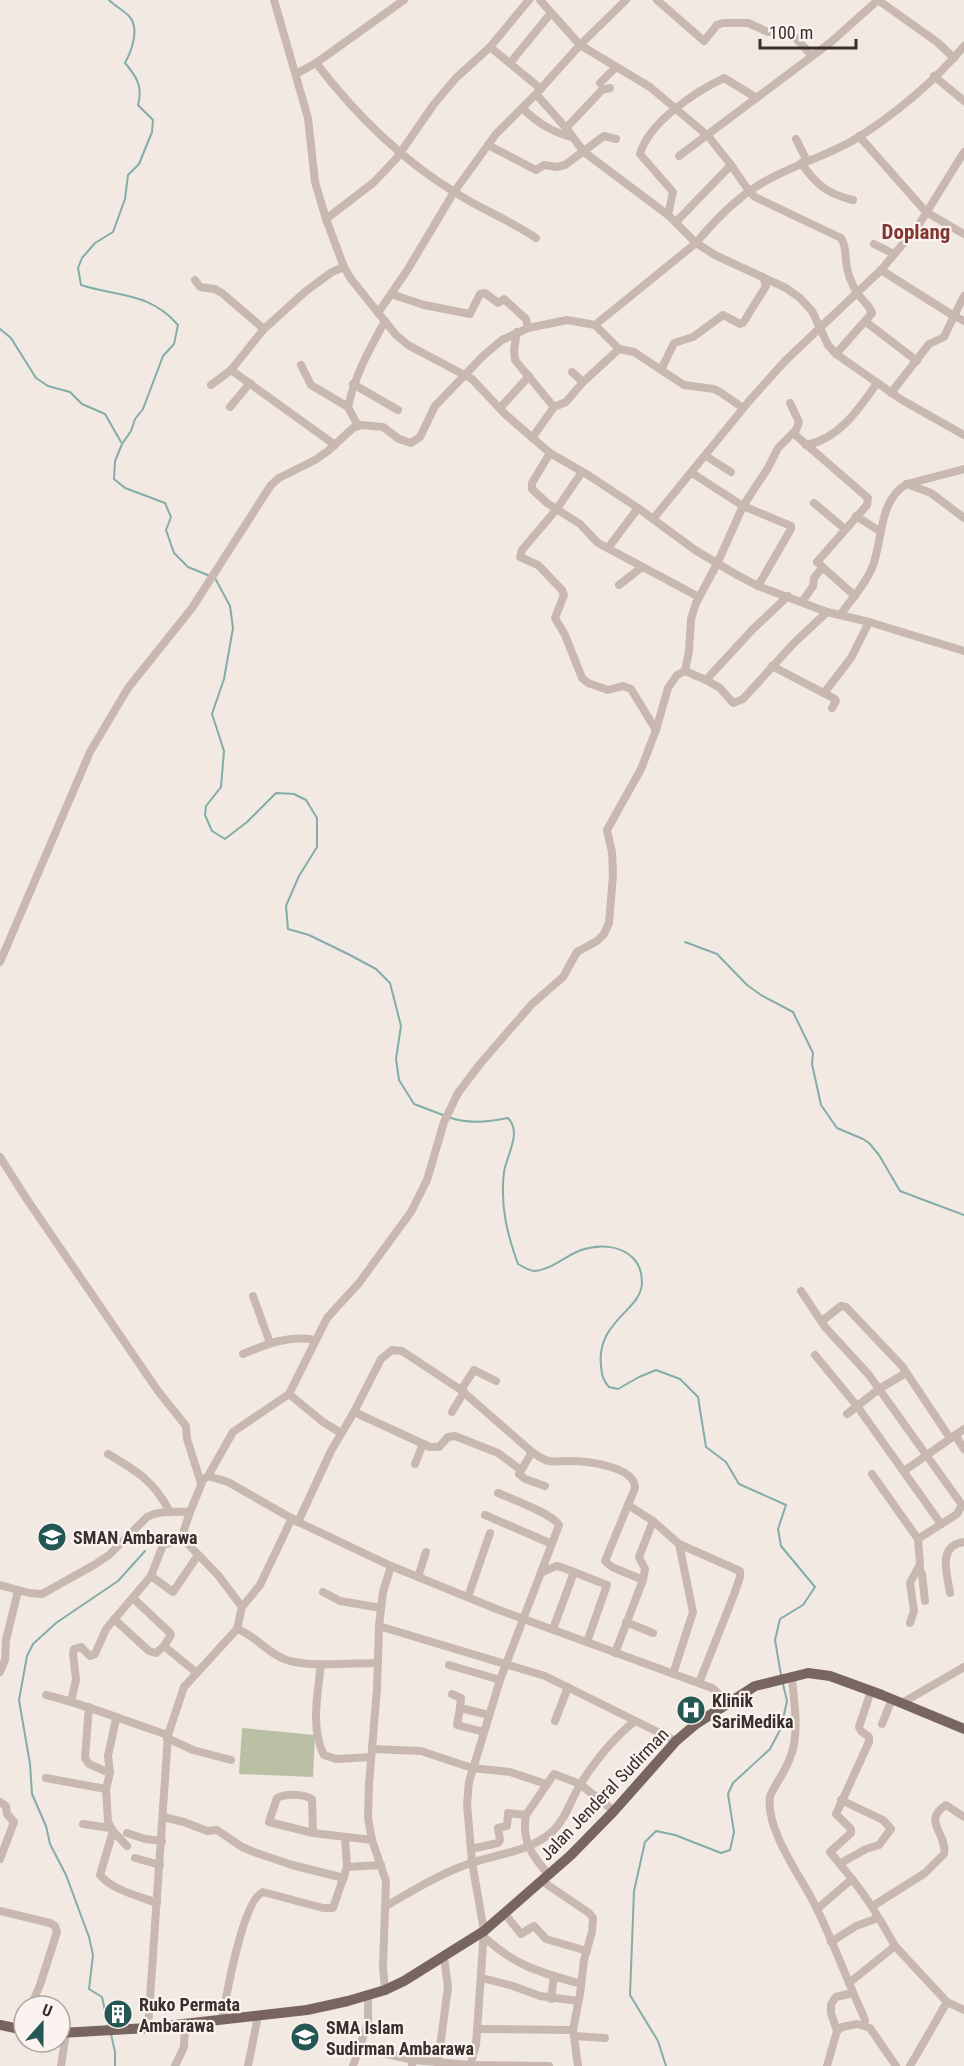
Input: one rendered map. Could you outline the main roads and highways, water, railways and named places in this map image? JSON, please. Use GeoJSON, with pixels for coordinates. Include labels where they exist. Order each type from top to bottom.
{"type":"FeatureCollection","features":[{"type":"Feature","properties":{"kind":"main road","name":"Jalan Jenderal Sudirman"},"geometry":{"type":"LineString","coordinates":[[72,2032],[148,2028],[307,2010],[385,1990],[484,1934],[614,1811],[676,1741],[696,1724],[755,1686],[807,1673],[830,1676],[964,1729]]}},
{"type":"Feature","properties":{"kind":"waterway"},"geometry":{"type":"LineString","coordinates":[[109,0],[129,16],[134,27],[134,39],[125,63],[138,82],[140,93],[138,105],[153,120],[152,132],[139,164],[128,175],[125,199],[113,232],[95,243],[82,258],[78,268],[81,285],[145,301],[167,314],[178,325],[174,344],[163,356],[143,409],[122,444],[115,461],[114,479],[125,488],[165,503],[171,517],[166,530],[174,553],[188,567],[210,576]]}},
{"type":"Feature","properties":{"kind":"waterway"},"geometry":{"type":"LineString","coordinates":[[0,329],[11,338],[36,378],[48,386],[70,392],[82,404],[105,414],[121,442]]}},
{"type":"Feature","properties":{"kind":"waterway"},"geometry":{"type":"LineString","coordinates":[[215,578],[230,606],[233,628],[224,679],[212,714],[224,751],[221,787],[206,806],[205,815],[212,831],[225,839],[247,822],[276,793],[294,794],[306,800],[317,818],[317,847],[299,876],[286,906],[288,929],[309,935],[350,955],[376,969],[390,983],[401,1026],[396,1059],[399,1080],[414,1104],[443,1115]]}},
{"type":"Feature","properties":{"kind":"waterway"},"geometry":{"type":"LineString","coordinates":[[685,942],[717,954],[747,985],[793,1012],[813,1053],[812,1064],[821,1105],[837,1128],[869,1143],[879,1155],[900,1191],[964,1215]]}},
{"type":"Feature","properties":{"kind":"waterway"},"geometry":{"type":"LineString","coordinates":[[448,1117],[478,1122],[508,1118],[512,1124],[514,1137],[504,1172],[503,1196],[508,1230],[518,1264],[531,1270],[541,1270],[581,1250],[602,1246],[622,1250],[637,1263],[642,1280],[640,1293],[612,1327],[601,1351],[602,1375],[609,1387],[618,1389],[656,1370],[680,1379],[698,1397],[706,1447],[726,1462],[739,1484],[786,1505],[778,1529],[781,1546],[815,1587],[803,1605],[780,1619],[775,1640],[781,1675]]}},
{"type":"Feature","properties":{"kind":"waterway"},"geometry":{"type":"LineString","coordinates":[[108,2025],[102,1997],[89,1989],[93,1955],[89,1937],[32,1794],[30,1764],[19,1700],[27,1656],[33,1644],[56,1623],[118,1581],[145,1551]]}},
{"type":"Feature","properties":{"kind":"waterway"},"geometry":{"type":"LineString","coordinates":[[666,2066],[658,2041],[630,1995],[634,1891],[645,1842],[656,1831],[675,1835],[721,1853],[730,1850],[734,1832],[728,1794],[733,1783],[770,1749],[781,1728],[787,1701],[783,1684]]}},
{"type":"Feature","properties":{"kind":"waterway"},"geometry":{"type":"LineString","coordinates":[[111,2034],[115,2066]]}},
{"type":"Feature","properties":{"kind":"place","name":"SMAN Ambarawa"},"geometry":{"type":"Point","coordinates":[52,1537]}},
{"type":"Feature","properties":{"kind":"place","name":"Klinik SariMedika"},"geometry":{"type":"Point","coordinates":[691,1710]}},
{"type":"Feature","properties":{"kind":"place","name":"Ruko Permata Ambarawa"},"geometry":{"type":"Point","coordinates":[118,2014]}},
{"type":"Feature","properties":{"kind":"place","name":"SMA Islam Sudirman Ambarawa"},"geometry":{"type":"Point","coordinates":[305,2037]}},
{"type":"Feature","properties":{"kind":"district","name":"Doplang"},"geometry":{"type":"Point","coordinates":[916,232]}}]}
